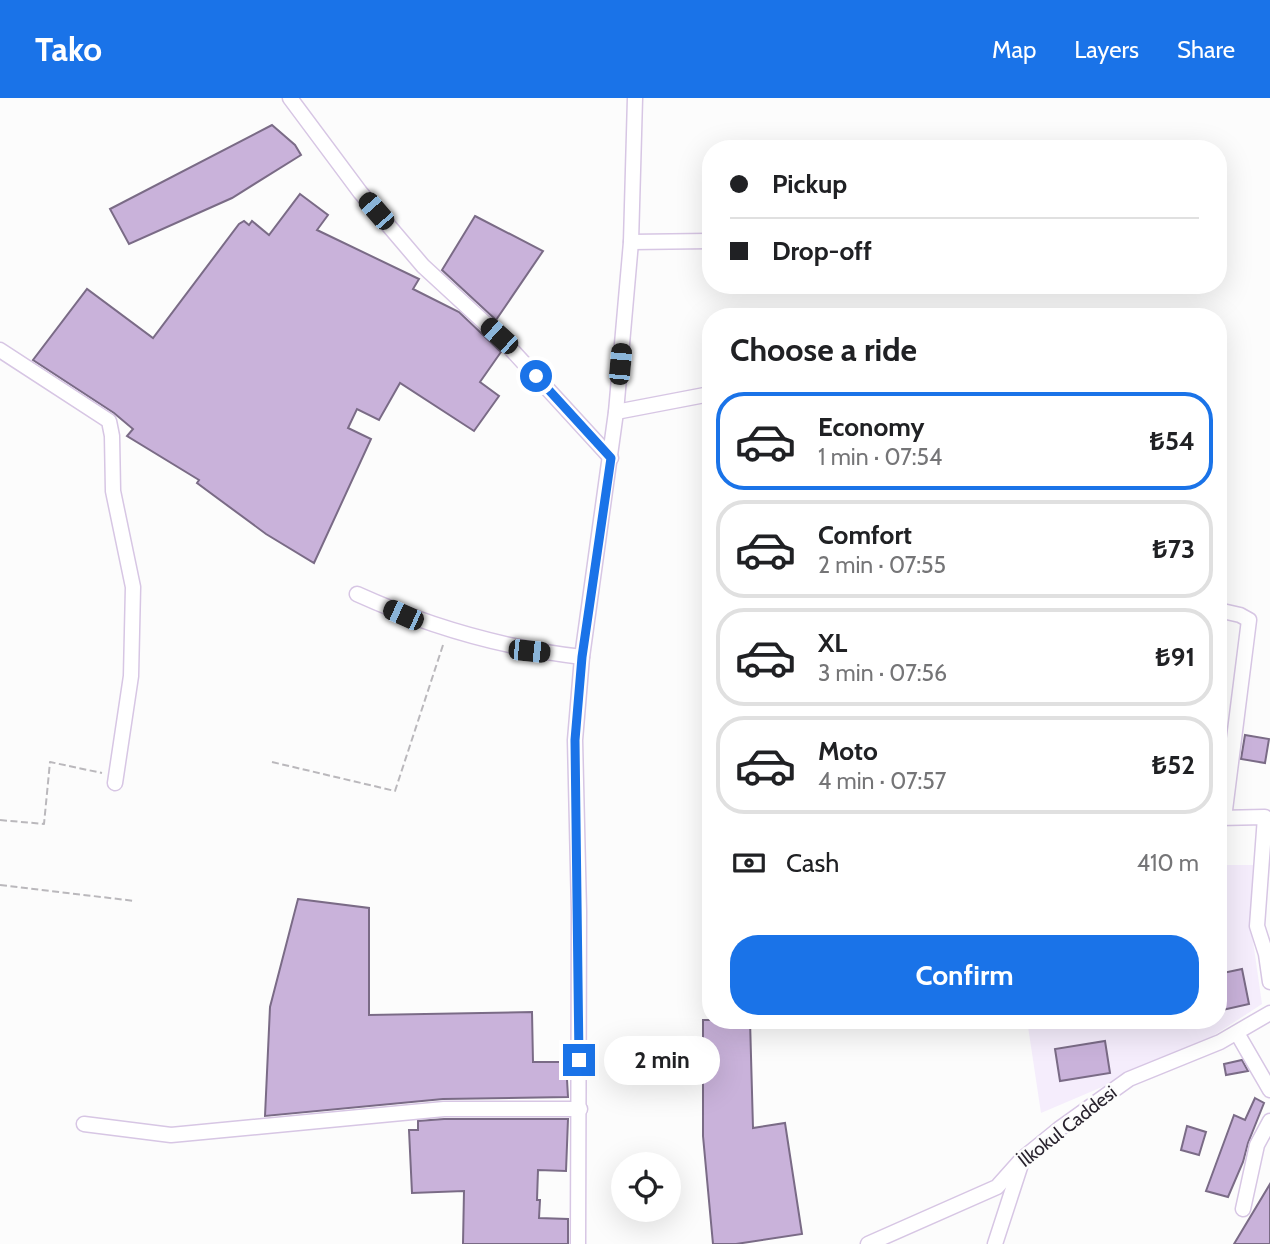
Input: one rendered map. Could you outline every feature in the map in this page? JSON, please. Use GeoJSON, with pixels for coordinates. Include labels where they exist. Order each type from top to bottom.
{"type":"FeatureCollection","features":[{"type":"Feature","properties":{"kind":"street"},"geometry":{"type":"LineString","coordinates":[[290,98],[360,192],[423,266],[499,336],[611,458]]}},
{"type":"Feature","properties":{"kind":"street"},"geometry":{"type":"LineString","coordinates":[[578,1244],[580,1109],[575,740],[582,657],[616,412],[631,242],[635,98]]}},
{"type":"Feature","properties":{"kind":"street"},"geometry":{"type":"LineString","coordinates":[[631,242],[702,242]]}},
{"type":"Feature","properties":{"kind":"street"},"geometry":{"type":"LineString","coordinates":[[0,350],[109,421],[112,436],[113,491],[134,587],[131,676],[116,780]]}},
{"type":"Feature","properties":{"kind":"street"},"geometry":{"type":"LineString","coordinates":[[616,412],[702,396]]}},
{"type":"Feature","properties":{"kind":"street"},"geometry":{"type":"LineString","coordinates":[[356,594],[448,631],[529,651],[582,657]]}},
{"type":"Feature","properties":{"kind":"street"},"geometry":{"type":"LineString","coordinates":[[1227,613],[1249,620],[1227,776]]}},
{"type":"Feature","properties":{"kind":"street"},"geometry":{"type":"LineString","coordinates":[[1227,818],[1267,816],[1256,926],[1266,954],[1270,982]]}},
{"type":"Feature","properties":{"kind":"street","name":"İlkokul Caddesi"},"geometry":{"type":"LineString","coordinates":[[868,1244],[997,1187],[1022,1159],[1129,1079],[1237,1033],[1270,1013]]}},
{"type":"Feature","properties":{"kind":"street"},"geometry":{"type":"LineString","coordinates":[[1237,1033],[1270,1090]]}},
{"type":"Feature","properties":{"kind":"street"},"geometry":{"type":"LineString","coordinates":[[84,1124],[171,1135],[443,1109],[580,1109]]}},
{"type":"Feature","properties":{"kind":"street"},"geometry":{"type":"LineString","coordinates":[[1243,1209],[1257,1145],[1270,1121]]}},
{"type":"Feature","properties":{"kind":"street"},"geometry":{"type":"LineString","coordinates":[[995,1244],[1022,1159]]}},
{"type":"Feature","properties":{"kind":"path"},"geometry":{"type":"LineString","coordinates":[[272,762],[395,791],[448,631]]}},
{"type":"Feature","properties":{"kind":"path"},"geometry":{"type":"LineString","coordinates":[[0,820],[44,824],[50,762],[116,780]]}},
{"type":"Feature","properties":{"kind":"path"},"geometry":{"type":"LineString","coordinates":[[0,885],[135,901]]}},
{"type":"Feature","properties":{"kind":"shaded area"},"geometry":{"type":"Polygon","coordinates":[[[1227,865],[1253,865],[1250,920],[1262,1004],[1227,1027],[1227,865]]]}},
{"type":"Feature","properties":{"kind":"shaded area"},"geometry":{"type":"Polygon","coordinates":[[[1028,1029],[1224,1029],[1196,1047],[1041,1113],[1028,1029]]]}},
{"type":"Feature","properties":{"kind":"building"},"geometry":{"type":"Polygon","coordinates":[[[272,125],[295,145],[301,155],[232,198],[129,244],[110,209],[272,125]]]}},
{"type":"Feature","properties":{"kind":"building"},"geometry":{"type":"Polygon","coordinates":[[[300,194],[328,215],[317,230],[419,279],[413,289],[459,312],[501,352],[480,382],[499,396],[474,431],[400,383],[379,420],[357,409],[348,428],[371,439],[314,563],[266,534],[197,483],[199,480],[127,436],[133,429],[114,413],[33,360],[87,289],[153,338],[239,224],[244,221],[249,225],[252,221],[269,235],[300,194]]]}},
{"type":"Feature","properties":{"kind":"building"},"geometry":{"type":"Polygon","coordinates":[[[475,216],[543,251],[496,320],[442,270],[475,216]]]}},
{"type":"Feature","properties":{"kind":"building"},"geometry":{"type":"Polygon","coordinates":[[[1245,735],[1269,739],[1265,763],[1241,759],[1245,735]]]}},
{"type":"Feature","properties":{"kind":"building"},"geometry":{"type":"Polygon","coordinates":[[[298,899],[369,908],[369,1015],[532,1012],[533,1062],[566,1062],[568,1097],[443,1099],[265,1116],[270,1007],[298,899]]]}},
{"type":"Feature","properties":{"kind":"building"},"geometry":{"type":"Polygon","coordinates":[[[1242,969],[1249,1004],[1227,1009],[1227,972],[1242,969]]]}},
{"type":"Feature","properties":{"kind":"building"},"geometry":{"type":"Polygon","coordinates":[[[703,1029],[750,1029],[753,1128],[785,1123],[802,1234],[736,1244],[713,1244],[703,1136],[703,1029]]]}},
{"type":"Feature","properties":{"kind":"building"},"geometry":{"type":"Polygon","coordinates":[[[1105,1041],[1110,1073],[1060,1081],[1055,1049],[1105,1041]]]}},
{"type":"Feature","properties":{"kind":"building"},"geometry":{"type":"Polygon","coordinates":[[[1242,1060],[1248,1071],[1226,1075],[1224,1064],[1242,1060]]]}},
{"type":"Feature","properties":{"kind":"building"},"geometry":{"type":"Polygon","coordinates":[[[1255,1098],[1264,1103],[1228,1197],[1206,1191],[1234,1115],[1245,1120],[1255,1098]]]}},
{"type":"Feature","properties":{"kind":"building"},"geometry":{"type":"Polygon","coordinates":[[[568,1119],[566,1171],[538,1170],[537,1200],[540,1200],[539,1218],[568,1219],[568,1244],[463,1244],[464,1191],[412,1193],[409,1130],[418,1130],[418,1121],[568,1119]]]}},
{"type":"Feature","properties":{"kind":"building"},"geometry":{"type":"Polygon","coordinates":[[[1187,1126],[1206,1132],[1199,1155],[1181,1150],[1187,1126]]]}},
{"type":"Feature","properties":{"kind":"building"},"geometry":{"type":"Polygon","coordinates":[[[1270,1184],[1270,1244],[1234,1244],[1270,1184]]]}},
{"type":"Feature","properties":{"kind":"route"},"geometry":{"type":"LineString","coordinates":[[536,376],[611,458],[582,657],[575,740],[579,1060]]}}]}
